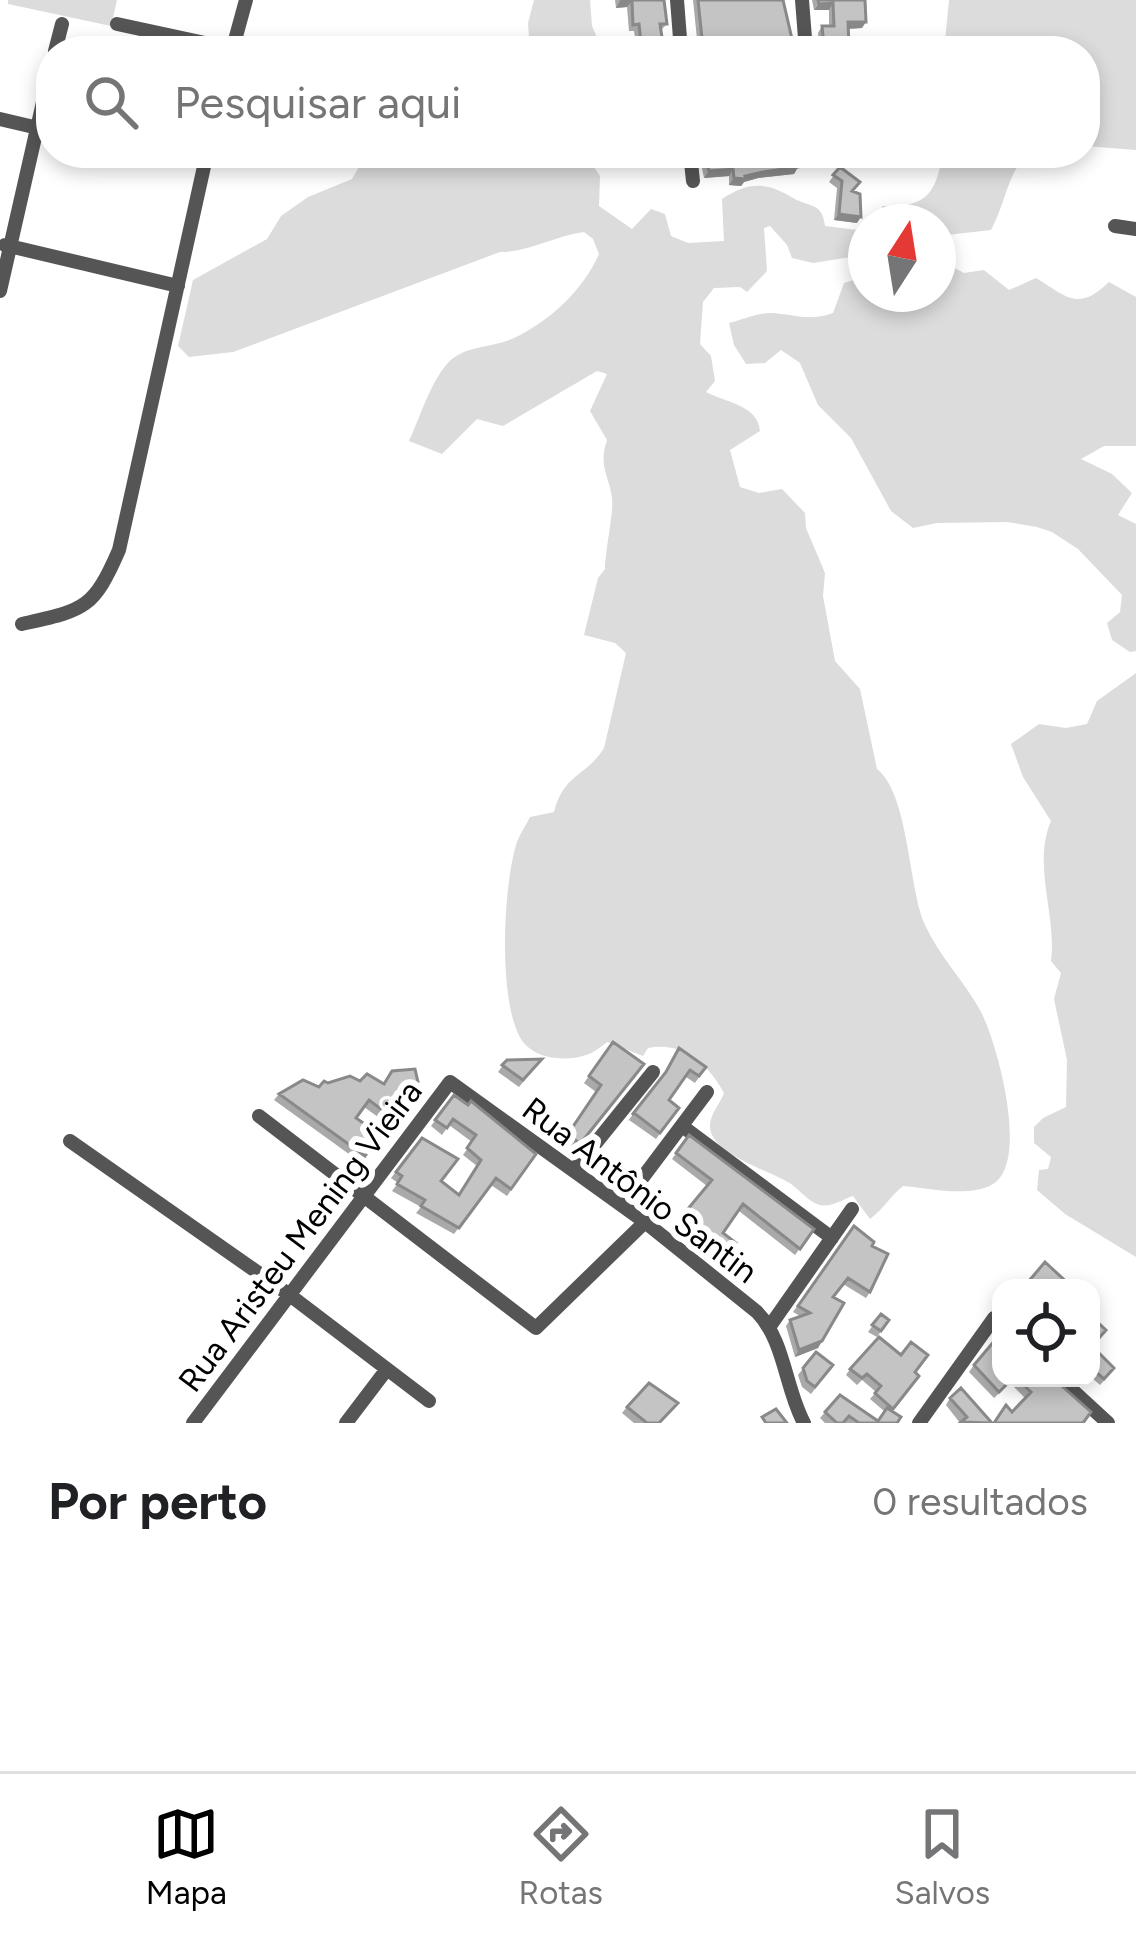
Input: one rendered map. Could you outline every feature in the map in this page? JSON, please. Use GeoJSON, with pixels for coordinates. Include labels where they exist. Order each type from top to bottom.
{"type":"FeatureCollection","features":[{"type":"Feature","properties":{"kind":"street"},"geometry":{"type":"LineString","coordinates":[[237,36],[247,0]]}},
{"type":"Feature","properties":{"kind":"street"},"geometry":{"type":"LineString","coordinates":[[677,0],[680,36]]}},
{"type":"Feature","properties":{"kind":"street"},"geometry":{"type":"LineString","coordinates":[[802,0],[805,36]]}},
{"type":"Feature","properties":{"kind":"street"},"geometry":{"type":"LineString","coordinates":[[59,36],[62,24]]}},
{"type":"Feature","properties":{"kind":"street"},"geometry":{"type":"LineString","coordinates":[[117,24],[171,36]]}},
{"type":"Feature","properties":{"kind":"street"},"geometry":{"type":"LineString","coordinates":[[0,119],[36,128]]}},
{"type":"Feature","properties":{"kind":"street"},"geometry":{"type":"LineString","coordinates":[[0,291],[4,245],[36,153]]}},
{"type":"Feature","properties":{"kind":"street"},"geometry":{"type":"LineString","coordinates":[[22,624],[86,606],[103,588],[119,550],[204,168]]}},
{"type":"Feature","properties":{"kind":"street"},"geometry":{"type":"LineString","coordinates":[[692,168],[693,181]]}},
{"type":"Feature","properties":{"kind":"street"},"geometry":{"type":"LineString","coordinates":[[1115,226],[1136,229]]}},
{"type":"Feature","properties":{"kind":"street"},"geometry":{"type":"LineString","coordinates":[[4,245],[178,286]]}},
{"type":"Feature","properties":{"kind":"street"},"geometry":{"type":"LineString","coordinates":[[574,1170],[652,1072]]}},
{"type":"Feature","properties":{"kind":"street","name":"Rua Antônio Santin"},"geometry":{"type":"LineString","coordinates":[[450,1082],[622,1204],[770,1326],[804,1423]]}},
{"type":"Feature","properties":{"kind":"street","name":"Rua Aristeu Mening Vieira"},"geometry":{"type":"LineString","coordinates":[[193,1423],[450,1082]]}},
{"type":"Feature","properties":{"kind":"street"},"geometry":{"type":"LineString","coordinates":[[622,1204],[707,1092]]}},
{"type":"Feature","properties":{"kind":"street"},"geometry":{"type":"LineString","coordinates":[[259,1116],[536,1328],[645,1222]]}},
{"type":"Feature","properties":{"kind":"street"},"geometry":{"type":"LineString","coordinates":[[682,1126],[832,1238]]}},
{"type":"Feature","properties":{"kind":"street"},"geometry":{"type":"LineString","coordinates":[[70,1141],[287,1293],[429,1401]]}},
{"type":"Feature","properties":{"kind":"street"},"geometry":{"type":"LineString","coordinates":[[770,1326],[852,1209]]}},
{"type":"Feature","properties":{"kind":"street"},"geometry":{"type":"LineString","coordinates":[[919,1423],[992,1329]]}},
{"type":"Feature","properties":{"kind":"street"},"geometry":{"type":"LineString","coordinates":[[346,1423],[387,1369]]}},
{"type":"Feature","properties":{"kind":"street"},"geometry":{"type":"LineString","coordinates":[[1069,1387],[1108,1423]]}},
{"type":"Feature","properties":{"kind":"shaded area"},"geometry":{"type":"Polygon","coordinates":[[[8,0],[117,0],[111,26],[8,4],[8,0]]]}},
{"type":"Feature","properties":{"kind":"shaded area"},"geometry":{"type":"Polygon","coordinates":[[[534,0],[590,0],[596,36],[529,36],[534,0]]]}},
{"type":"Feature","properties":{"kind":"shaded area"},"geometry":{"type":"Polygon","coordinates":[[[949,0],[1136,0],[1136,150],[1100,147],[1100,36],[945,36],[949,0]]]}},
{"type":"Feature","properties":{"kind":"shaded area"},"geometry":{"type":"Polygon","coordinates":[[[358,168],[594,168],[600,176],[599,206],[632,229],[651,209],[665,214],[671,236],[688,243],[724,241],[722,199],[758,186],[815,207],[825,226],[848,229],[848,257],[813,263],[792,258],[770,226],[764,228],[767,271],[747,292],[740,287],[714,288],[703,302],[700,344],[711,356],[715,381],[706,392],[748,410],[758,422],[760,431],[730,450],[740,487],[759,493],[782,489],[805,513],[806,528],[825,573],[823,596],[835,661],[860,689],[877,769],[888,781],[902,819],[925,925],[980,1010],[994,1047],[1010,1127],[1004,1171],[993,1184],[961,1191],[903,1186],[870,1219],[853,1196],[830,1205],[817,1204],[790,1183],[720,1146],[710,1128],[724,1093],[710,1072],[683,1051],[648,1048],[643,1056],[607,1042],[583,1056],[556,1058],[523,1042],[509,1001],[505,944],[508,886],[517,842],[530,817],[554,812],[569,782],[604,748],[626,653],[615,643],[584,635],[598,578],[605,569],[612,512],[604,464],[607,440],[590,411],[607,374],[597,371],[503,426],[477,419],[442,454],[409,441],[430,392],[453,358],[527,331],[575,292],[599,254],[584,232],[500,252],[233,352],[189,357],[178,346],[193,280],[267,239],[281,216],[308,197],[352,179],[358,168]]]}},
{"type":"Feature","properties":{"kind":"shaded area"},"geometry":{"type":"Polygon","coordinates":[[[939,168],[1017,168],[991,230],[956,234],[956,204],[910,204],[929,193],[939,168]]]}},
{"type":"Feature","properties":{"kind":"shaded area"},"geometry":{"type":"Polygon","coordinates":[[[956,269],[964,273],[984,270],[1009,290],[1036,278],[1065,296],[1080,299],[1109,282],[1136,297],[1136,446],[1104,446],[1081,459],[1112,474],[1132,493],[1118,515],[1136,524],[1136,651],[1112,640],[1107,623],[1120,612],[1122,595],[1078,549],[1052,532],[1007,522],[913,528],[891,511],[851,438],[818,405],[800,363],[781,350],[765,363],[746,364],[734,345],[729,323],[765,313],[809,317],[833,313],[848,282],[848,312],[956,312],[956,269]]]}},
{"type":"Feature","properties":{"kind":"shaded area"},"geometry":{"type":"Polygon","coordinates":[[[1136,673],[1136,1257],[1065,1214],[1037,1190],[1039,1170],[1048,1169],[1051,1157],[1034,1143],[1034,1127],[1066,1107],[1067,1060],[1054,999],[1061,973],[1051,961],[1044,873],[1051,821],[1023,777],[1011,744],[1039,724],[1066,728],[1087,724],[1097,701],[1136,673]]]}},
{"type":"Feature","properties":{"kind":"building"},"geometry":{"type":"Polygon","coordinates":[[[620,0],[664,0],[667,24],[660,24],[662,36],[640,36],[639,24],[633,25],[632,1],[620,0]]]}},
{"type":"Feature","properties":{"kind":"building"},"geometry":{"type":"Polygon","coordinates":[[[698,0],[783,0],[791,36],[702,36],[698,0]]]}},
{"type":"Feature","properties":{"kind":"building"},"geometry":{"type":"Polygon","coordinates":[[[818,0],[865,0],[866,22],[848,22],[849,36],[823,36],[822,26],[834,26],[833,3],[819,4],[818,0]]]}},
{"type":"Feature","properties":{"kind":"building"},"geometry":{"type":"Polygon","coordinates":[[[708,168],[791,168],[746,179],[734,178],[733,169],[708,168]]]}},
{"type":"Feature","properties":{"kind":"building"},"geometry":{"type":"Polygon","coordinates":[[[839,168],[860,182],[852,191],[860,194],[860,204],[848,204],[848,215],[839,214],[842,181],[833,175],[839,168]]]}},
{"type":"Feature","properties":{"kind":"building"},"geometry":{"type":"Polygon","coordinates":[[[613,1042],[644,1064],[580,1144],[568,1134],[601,1085],[589,1076],[613,1042]]]}},
{"type":"Feature","properties":{"kind":"building"},"geometry":{"type":"Polygon","coordinates":[[[679,1048],[706,1067],[699,1076],[690,1070],[669,1100],[679,1108],[660,1133],[632,1115],[679,1048]]]}},
{"type":"Feature","properties":{"kind":"building"},"geometry":{"type":"Polygon","coordinates":[[[542,1059],[523,1080],[502,1065],[507,1060],[542,1059]]]}},
{"type":"Feature","properties":{"kind":"building"},"geometry":{"type":"Polygon","coordinates":[[[415,1069],[418,1082],[389,1115],[369,1100],[356,1118],[379,1134],[365,1156],[279,1094],[303,1080],[319,1087],[324,1081],[350,1076],[360,1081],[367,1074],[384,1084],[392,1071],[415,1069]]]}},
{"type":"Feature","properties":{"kind":"building"},"geometry":{"type":"Polygon","coordinates":[[[454,1095],[468,1105],[471,1101],[536,1154],[511,1189],[496,1178],[459,1228],[421,1206],[425,1200],[397,1184],[402,1176],[396,1172],[422,1138],[458,1159],[441,1181],[459,1195],[481,1160],[467,1148],[476,1135],[453,1119],[447,1128],[435,1120],[454,1095]]]}},
{"type":"Feature","properties":{"kind":"building"},"geometry":{"type":"Polygon","coordinates":[[[689,1135],[814,1229],[800,1249],[743,1204],[723,1233],[736,1243],[730,1251],[682,1216],[712,1180],[676,1153],[689,1135]]]}},
{"type":"Feature","properties":{"kind":"building"},"geometry":{"type":"Polygon","coordinates":[[[854,1226],[874,1242],[872,1246],[888,1254],[870,1292],[848,1278],[833,1297],[844,1303],[822,1341],[799,1350],[790,1320],[810,1313],[798,1306],[854,1226]]]}},
{"type":"Feature","properties":{"kind":"building"},"geometry":{"type":"Polygon","coordinates":[[[1045,1262],[1063,1279],[1031,1279],[1045,1262]]]}},
{"type":"Feature","properties":{"kind":"building"},"geometry":{"type":"Polygon","coordinates":[[[881,1314],[889,1320],[881,1331],[872,1325],[881,1314]]]}},
{"type":"Feature","properties":{"kind":"building"},"geometry":{"type":"Polygon","coordinates":[[[879,1337],[901,1355],[911,1342],[928,1355],[915,1372],[919,1376],[893,1409],[875,1393],[881,1386],[867,1374],[862,1378],[850,1369],[879,1337]]]}},
{"type":"Feature","properties":{"kind":"building"},"geometry":{"type":"Polygon","coordinates":[[[992,1344],[992,1384],[974,1365],[992,1344]]]}},
{"type":"Feature","properties":{"kind":"building"},"geometry":{"type":"Polygon","coordinates":[[[816,1352],[833,1365],[815,1387],[803,1368],[816,1352]]]}},
{"type":"Feature","properties":{"kind":"building"},"geometry":{"type":"Polygon","coordinates":[[[1100,1354],[1114,1368],[1104,1379],[1100,1376],[1100,1354]]]}},
{"type":"Feature","properties":{"kind":"building"},"geometry":{"type":"Polygon","coordinates":[[[649,1383],[678,1403],[659,1423],[647,1423],[627,1407],[649,1383]]]}},
{"type":"Feature","properties":{"kind":"building"},"geometry":{"type":"Polygon","coordinates":[[[1026,1387],[1063,1387],[1091,1412],[1083,1423],[994,1423],[1006,1405],[1012,1412],[1031,1392],[1026,1387]]]}},
{"type":"Feature","properties":{"kind":"building"},"geometry":{"type":"Polygon","coordinates":[[[961,1388],[992,1423],[961,1422],[967,1417],[950,1398],[961,1388]]]}},
{"type":"Feature","properties":{"kind":"building"},"geometry":{"type":"Polygon","coordinates":[[[840,1395],[878,1421],[887,1408],[901,1417],[897,1423],[859,1423],[849,1416],[837,1423],[825,1412],[840,1395]]]}},
{"type":"Feature","properties":{"kind":"building"},"geometry":{"type":"Polygon","coordinates":[[[776,1409],[787,1423],[766,1423],[762,1417],[776,1409]]]}}]}
